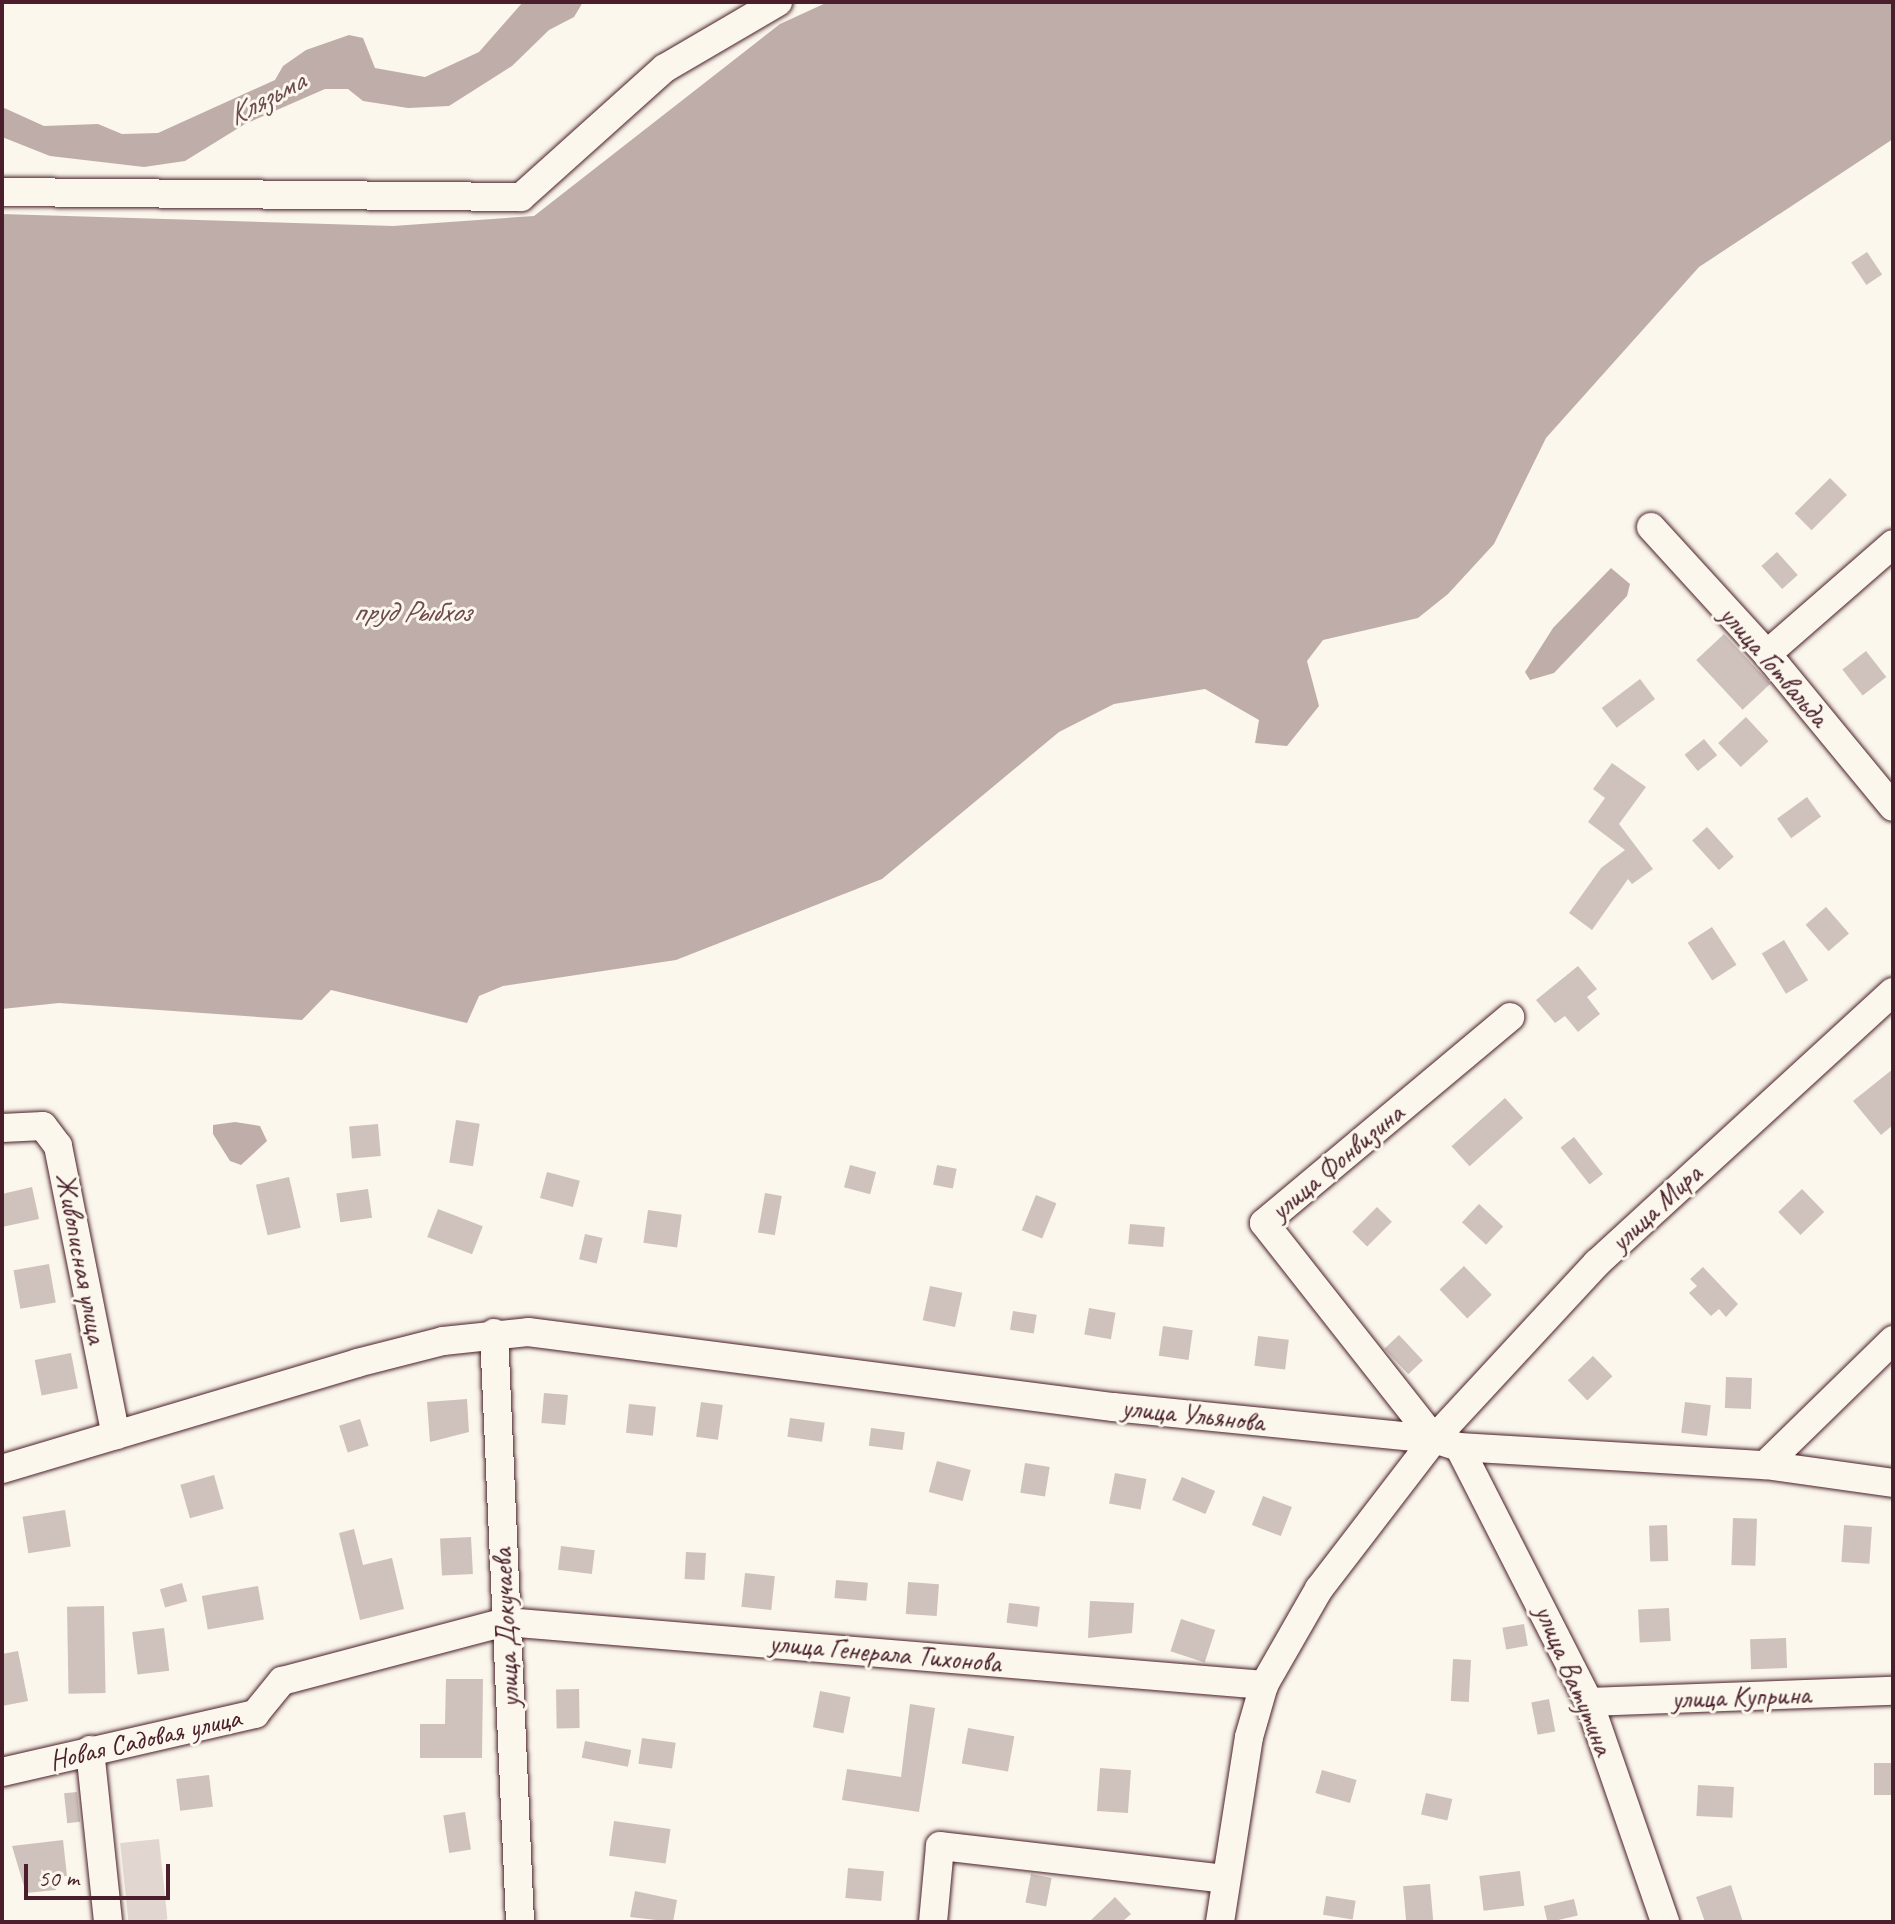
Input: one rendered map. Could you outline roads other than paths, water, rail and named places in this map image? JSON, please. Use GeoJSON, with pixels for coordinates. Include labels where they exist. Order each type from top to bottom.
{"type":"FeatureCollection","features":[{"type":"Feature","properties":{"kind":"street"},"geometry":{"type":"LineString","coordinates":[[2,192],[521,197],[665,68],[778,2]]}},
{"type":"Feature","properties":{"kind":"street","name":"улица Готвальда"},"geometry":{"type":"LineString","coordinates":[[1651,527],[1767,654],[1893,807]]}},
{"type":"Feature","properties":{"kind":"street"},"geometry":{"type":"LineString","coordinates":[[1767,654],[1893,544]]}},
{"type":"Feature","properties":{"kind":"street","name":"улица Мира"},"geometry":{"type":"LineString","coordinates":[[1220,1922],[1249,1737],[1264,1685],[1319,1589],[1447,1443],[1597,1263],[1893,992]]}},
{"type":"Feature","properties":{"kind":"street","name":"улица Фонвизина"},"geometry":{"type":"LineString","coordinates":[[1447,1443],[1264,1223],[1510,1017]]}},
{"type":"Feature","properties":{"kind":"street","name":"Живописная улица"},"geometry":{"type":"LineString","coordinates":[[2,1128],[43,1126],[58,1146],[116,1435]]}},
{"type":"Feature","properties":{"kind":"street","name":"улица Ульянова"},"geometry":{"type":"LineString","coordinates":[[494,1333],[528,1332],[1113,1407],[1447,1443],[1765,1465],[1893,1483]]}},
{"type":"Feature","properties":{"kind":"street"},"geometry":{"type":"LineString","coordinates":[[2,1469],[357,1363],[494,1333]]}},
{"type":"Feature","properties":{"kind":"street","name":"улица Докучаева"},"geometry":{"type":"LineString","coordinates":[[494,1333],[520,1922]]}},
{"type":"Feature","properties":{"kind":"street"},"geometry":{"type":"LineString","coordinates":[[1765,1465],[1893,1340]]}},
{"type":"Feature","properties":{"kind":"street","name":"улица Ватутина"},"geometry":{"type":"LineString","coordinates":[[1447,1443],[1589,1702],[1665,1922]]}},
{"type":"Feature","properties":{"kind":"street","name":"улица Генерала Тихонова"},"geometry":{"type":"LineString","coordinates":[[506,1622],[1264,1685]]}},
{"type":"Feature","properties":{"kind":"street","name":"Новая Садовая улица"},"geometry":{"type":"LineString","coordinates":[[2,1772],[255,1714],[282,1681],[506,1622]]}},
{"type":"Feature","properties":{"kind":"street","name":"улица Куприна"},"geometry":{"type":"LineString","coordinates":[[1589,1702],[1893,1691]]}},
{"type":"Feature","properties":{"kind":"street"},"geometry":{"type":"LineString","coordinates":[[90,1750],[108,1922]]}},
{"type":"Feature","properties":{"kind":"street"},"geometry":{"type":"LineString","coordinates":[[933,1922],[940,1846],[1226,1879]]}},
{"type":"Feature","properties":{"kind":"water","name":"Клязьма"},"geometry":{"type":"Polygon","coordinates":[[[523,2],[583,2],[574,17],[549,30],[512,66],[449,106],[408,108],[363,101],[348,89],[325,89],[245,124],[185,161],[144,167],[50,156],[2,137],[2,107],[44,126],[98,124],[122,134],[158,133],[275,80],[283,66],[306,50],[349,35],[363,38],[375,68],[425,77],[479,52],[523,2]]]}},
{"type":"Feature","properties":{"kind":"water","name":"пруд Рыбхоз"},"geometry":{"type":"Polygon","coordinates":[[[828,2],[1893,2],[1893,139],[1699,267],[1546,438],[1494,544],[1448,594],[1418,618],[1323,640],[1307,661],[1319,706],[1287,746],[1255,743],[1259,720],[1205,689],[1114,704],[1059,732],[882,879],[676,960],[503,986],[479,996],[467,1023],[331,990],[302,1020],[59,1003],[2,1009],[2,214],[393,226],[534,216],[780,24],[828,2]]]}},
{"type":"Feature","properties":{"kind":"water"},"geometry":{"type":"Polygon","coordinates":[[[1611,568],[1630,584],[1627,596],[1554,673],[1530,680],[1525,672],[1553,628],[1611,568]]]}},
{"type":"Feature","properties":{"kind":"water"},"geometry":{"type":"Polygon","coordinates":[[[235,1122],[260,1126],[267,1141],[241,1165],[230,1161],[213,1134],[213,1125],[235,1122]]]}}]}
